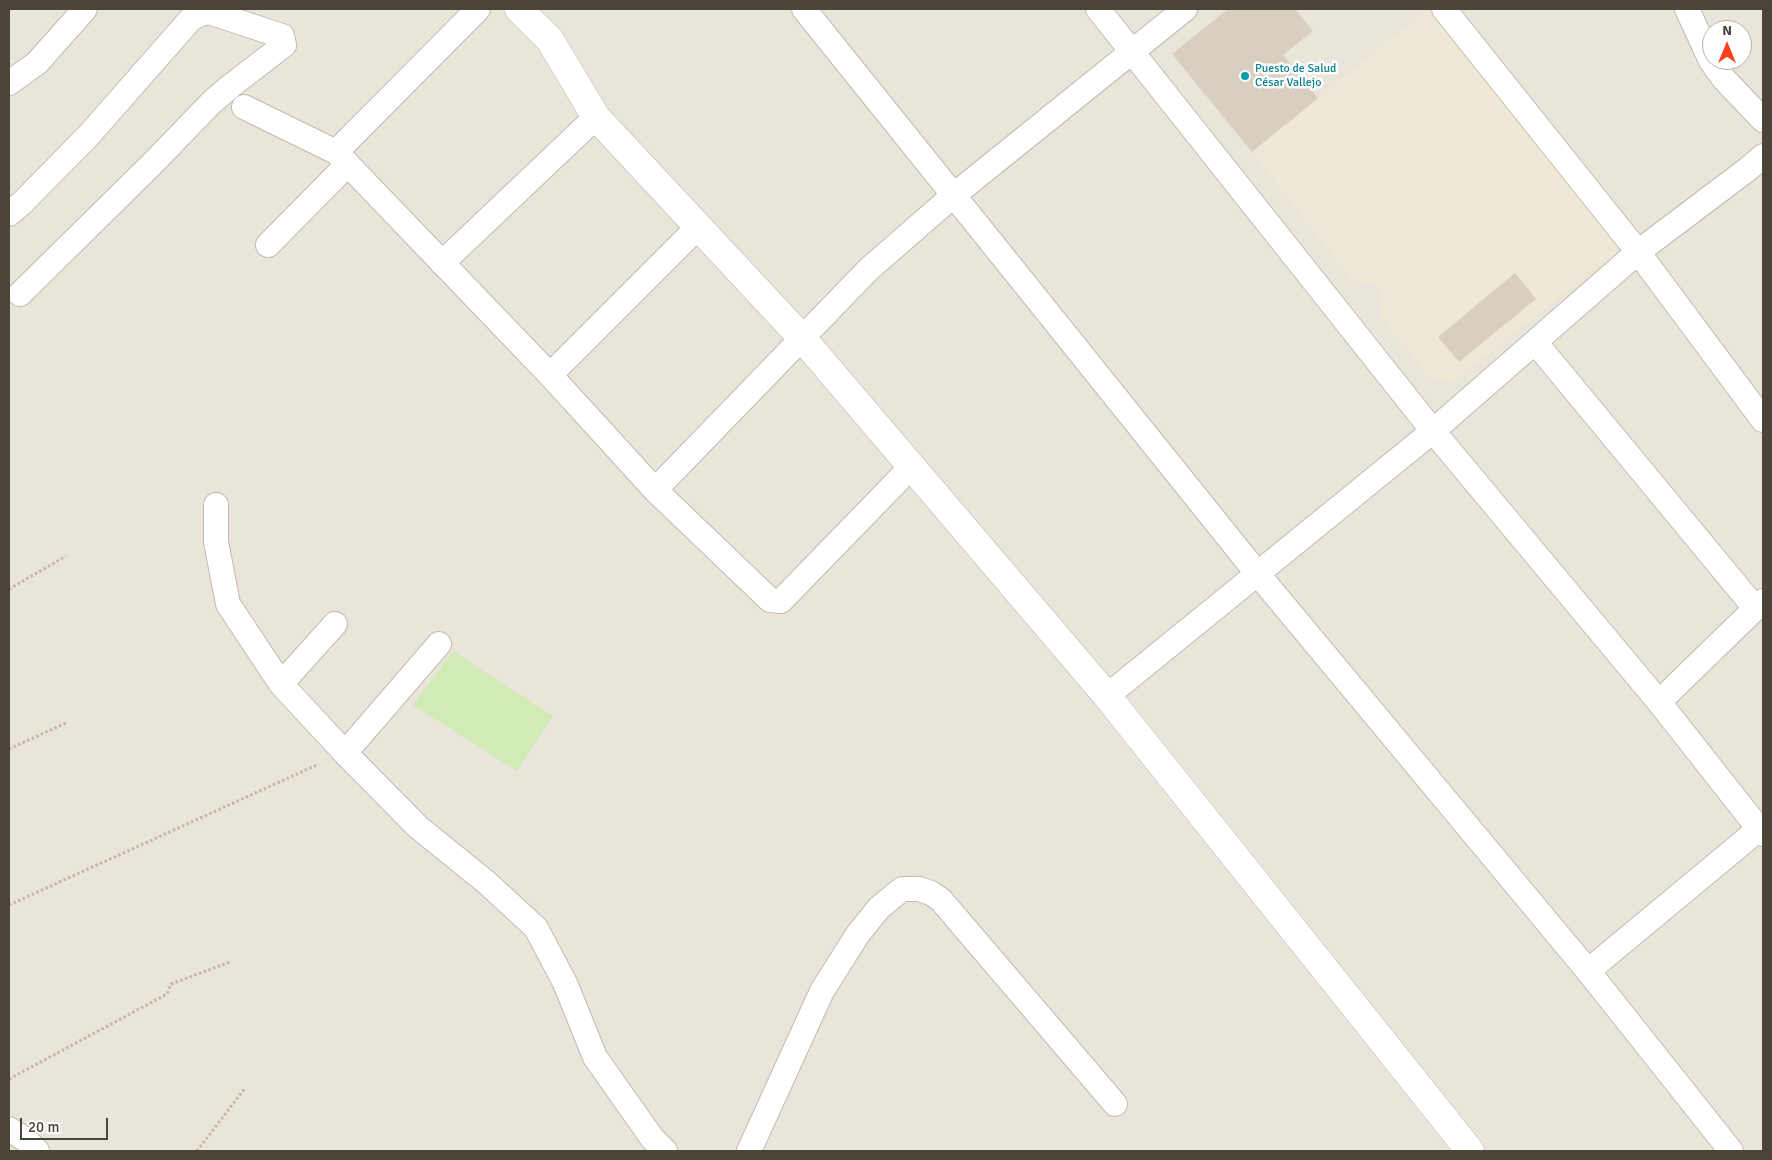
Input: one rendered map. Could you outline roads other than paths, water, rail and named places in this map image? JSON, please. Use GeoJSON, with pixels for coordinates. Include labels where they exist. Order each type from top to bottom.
{"type":"FeatureCollection","features":[{"type":"Feature","properties":{"kind":"street"},"geometry":{"type":"LineString","coordinates":[[9,83],[37,63],[85,9]]}},
{"type":"Feature","properties":{"kind":"street"},"geometry":{"type":"LineString","coordinates":[[268,245],[342,158],[478,9]]}},
{"type":"Feature","properties":{"kind":"street"},"geometry":{"type":"LineString","coordinates":[[519,9],[550,40],[596,117],[802,338],[1108,696],[1470,1151]]}},
{"type":"Feature","properties":{"kind":"street"},"geometry":{"type":"LineString","coordinates":[[804,9],[1257,573],[1588,971],[1731,1151]]}},
{"type":"Feature","properties":{"kind":"street"},"geometry":{"type":"LineString","coordinates":[[1098,9],[1433,431],[1659,702],[1761,831],[1588,971]]}},
{"type":"Feature","properties":{"kind":"street"},"geometry":{"type":"LineString","coordinates":[[655,490],[869,269],[954,195],[1184,9]]}},
{"type":"Feature","properties":{"kind":"street"},"geometry":{"type":"LineString","coordinates":[[1444,9],[1638,252],[1762,418]]}},
{"type":"Feature","properties":{"kind":"street"},"geometry":{"type":"LineString","coordinates":[[1686,9],[1711,61],[1724,79],[1763,120]]}},
{"type":"Feature","properties":{"kind":"street"},"geometry":{"type":"LineString","coordinates":[[9,214],[22,204],[88,136],[190,20],[198,15],[209,12],[282,36],[284,45],[232,84],[212,102],[154,164],[20,294]]}},
{"type":"Feature","properties":{"kind":"street"},"geometry":{"type":"LineString","coordinates":[[244,107],[342,158],[550,375],[655,490],[770,600],[781,602],[912,466]]}},
{"type":"Feature","properties":{"kind":"street"},"geometry":{"type":"LineString","coordinates":[[442,263],[596,117]]}},
{"type":"Feature","properties":{"kind":"street"},"geometry":{"type":"LineString","coordinates":[[1108,696],[1433,431],[1638,252],[1763,156]]}},
{"type":"Feature","properties":{"kind":"street"},"geometry":{"type":"LineString","coordinates":[[550,375],[698,227]]}},
{"type":"Feature","properties":{"kind":"street"},"geometry":{"type":"LineString","coordinates":[[1535,342],[1759,604],[1659,702]]}},
{"type":"Feature","properties":{"kind":"street"},"geometry":{"type":"LineString","coordinates":[[216,505],[216,542],[228,604],[281,684],[345,753],[418,827],[486,882],[536,928],[565,983],[595,1057],[652,1138],[665,1151]]}},
{"type":"Feature","properties":{"kind":"street"},"geometry":{"type":"LineString","coordinates":[[281,684],[335,624]]}},
{"type":"Feature","properties":{"kind":"street"},"geometry":{"type":"LineString","coordinates":[[345,753],[439,644]]}},
{"type":"Feature","properties":{"kind":"street"},"geometry":{"type":"LineString","coordinates":[[749,1151],[822,991],[858,934],[878,908],[902,889],[919,889],[931,893],[941,900],[1114,1104]]}},
{"type":"Feature","properties":{"kind":"street"},"geometry":{"type":"LineString","coordinates":[[9,1129],[26,1140],[37,1151]]}},
{"type":"Feature","properties":{"kind":"place","name":"Puesto de Salud César Vallejo"},"geometry":{"type":"Point","coordinates":[1245,76]}}]}
